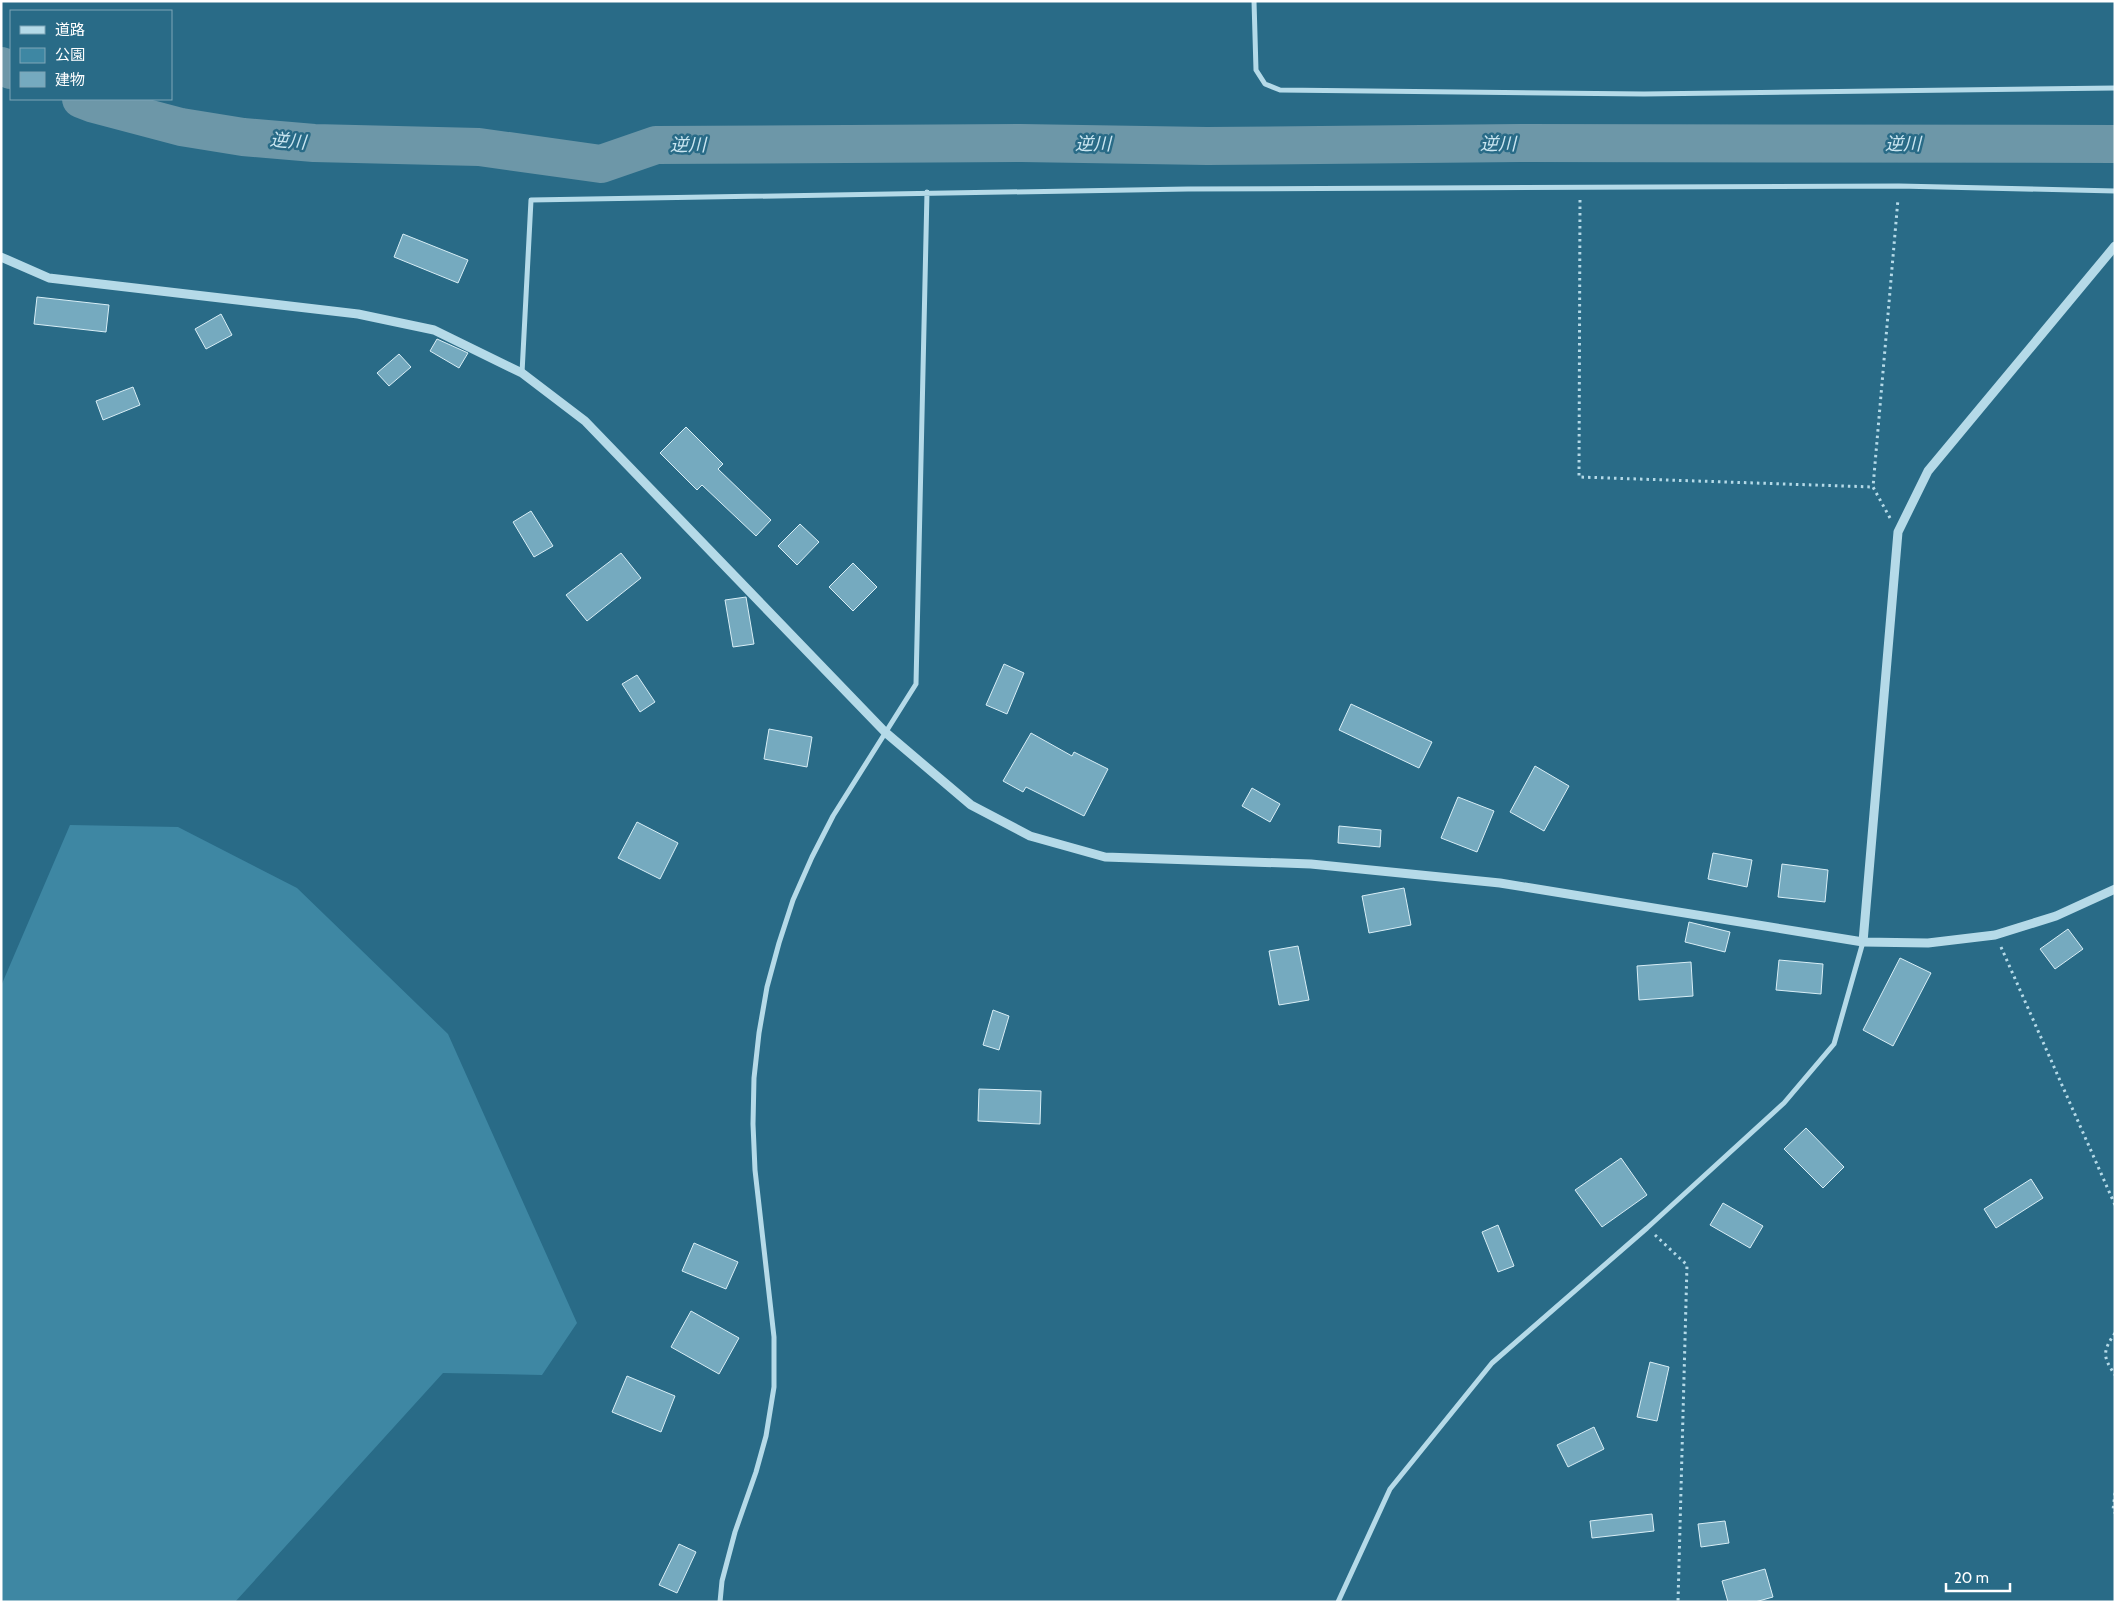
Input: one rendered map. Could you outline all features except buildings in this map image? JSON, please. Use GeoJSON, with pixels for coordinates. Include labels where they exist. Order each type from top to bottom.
{"type":"FeatureCollection","features":[{"type":"Feature","properties":{"kind":"street"},"geometry":{"type":"LineString","coordinates":[[1254,1],[1256,70],[1265,84],[1280,90],[1644,94],[2115,88]]}},
{"type":"Feature","properties":{"kind":"street"},"geometry":{"type":"LineString","coordinates":[[522,373],[531,200],[927,192],[1899,186],[2115,191]]}},
{"type":"Feature","properties":{"kind":"street"},"geometry":{"type":"LineString","coordinates":[[720,1602],[722,1581],[735,1532],[756,1472],[766,1436],[774,1387],[774,1337],[755,1170],[753,1124],[758,1042],[767,988],[793,900],[812,857],[833,816],[884,732],[916,684],[927,192]]}},
{"type":"Feature","properties":{"kind":"street"},"geometry":{"type":"LineString","coordinates":[[1338,1602],[1390,1489],[1492,1363],[1647,1228],[1784,1103],[1834,1044],[1863,942],[1898,532],[1928,471],[2115,246]]}},
{"type":"Feature","properties":{"kind":"street"},"geometry":{"type":"LineString","coordinates":[[1,257],[49,278],[358,314],[434,330],[522,373],[585,421],[884,732],[971,805],[1030,836],[1105,857],[1311,864],[1500,883],[1863,942],[1928,943],[1995,934],[2056,916],[2115,889]]}},
{"type":"Feature","properties":{"kind":"path"},"geometry":{"type":"LineString","coordinates":[[1898,532],[1873,488],[1899,186]]}},
{"type":"Feature","properties":{"kind":"path"},"geometry":{"type":"LineString","coordinates":[[1580,188],[1579,478],[1873,488]]}},
{"type":"Feature","properties":{"kind":"path"},"geometry":{"type":"LineString","coordinates":[[1995,934],[2115,1205]]}},
{"type":"Feature","properties":{"kind":"path"},"geometry":{"type":"LineString","coordinates":[[1647,1228],[1687,1265],[1678,1602]]}},
{"type":"Feature","properties":{"kind":"path"},"geometry":{"type":"LineString","coordinates":[[2115,1333],[2106,1346],[2105,1359],[2115,1375]]}},
{"type":"Feature","properties":{"kind":"path"},"geometry":{"type":"LineString","coordinates":[[2115,1493],[2113,1510],[2115,1513]]}},
{"type":"Feature","properties":{"kind":"green space"},"geometry":{"type":"Polygon","coordinates":[[[70,825],[178,827],[297,888],[448,1034],[577,1323],[542,1375],[443,1373],[235,1602],[1,1602],[1,986],[70,825]]]}},
{"type":"Feature","properties":{"kind":"waterway","name":"逆川"},"geometry":{"type":"LineString","coordinates":[[1,66],[10,70]]}},
{"type":"Feature","properties":{"kind":"waterway","name":"逆川"},"geometry":{"type":"LineString","coordinates":[[84,100],[181,127],[243,137],[314,143],[479,147],[601,164],[656,145],[1021,143],[1207,146],[1521,143],[2115,144]]}}]}
